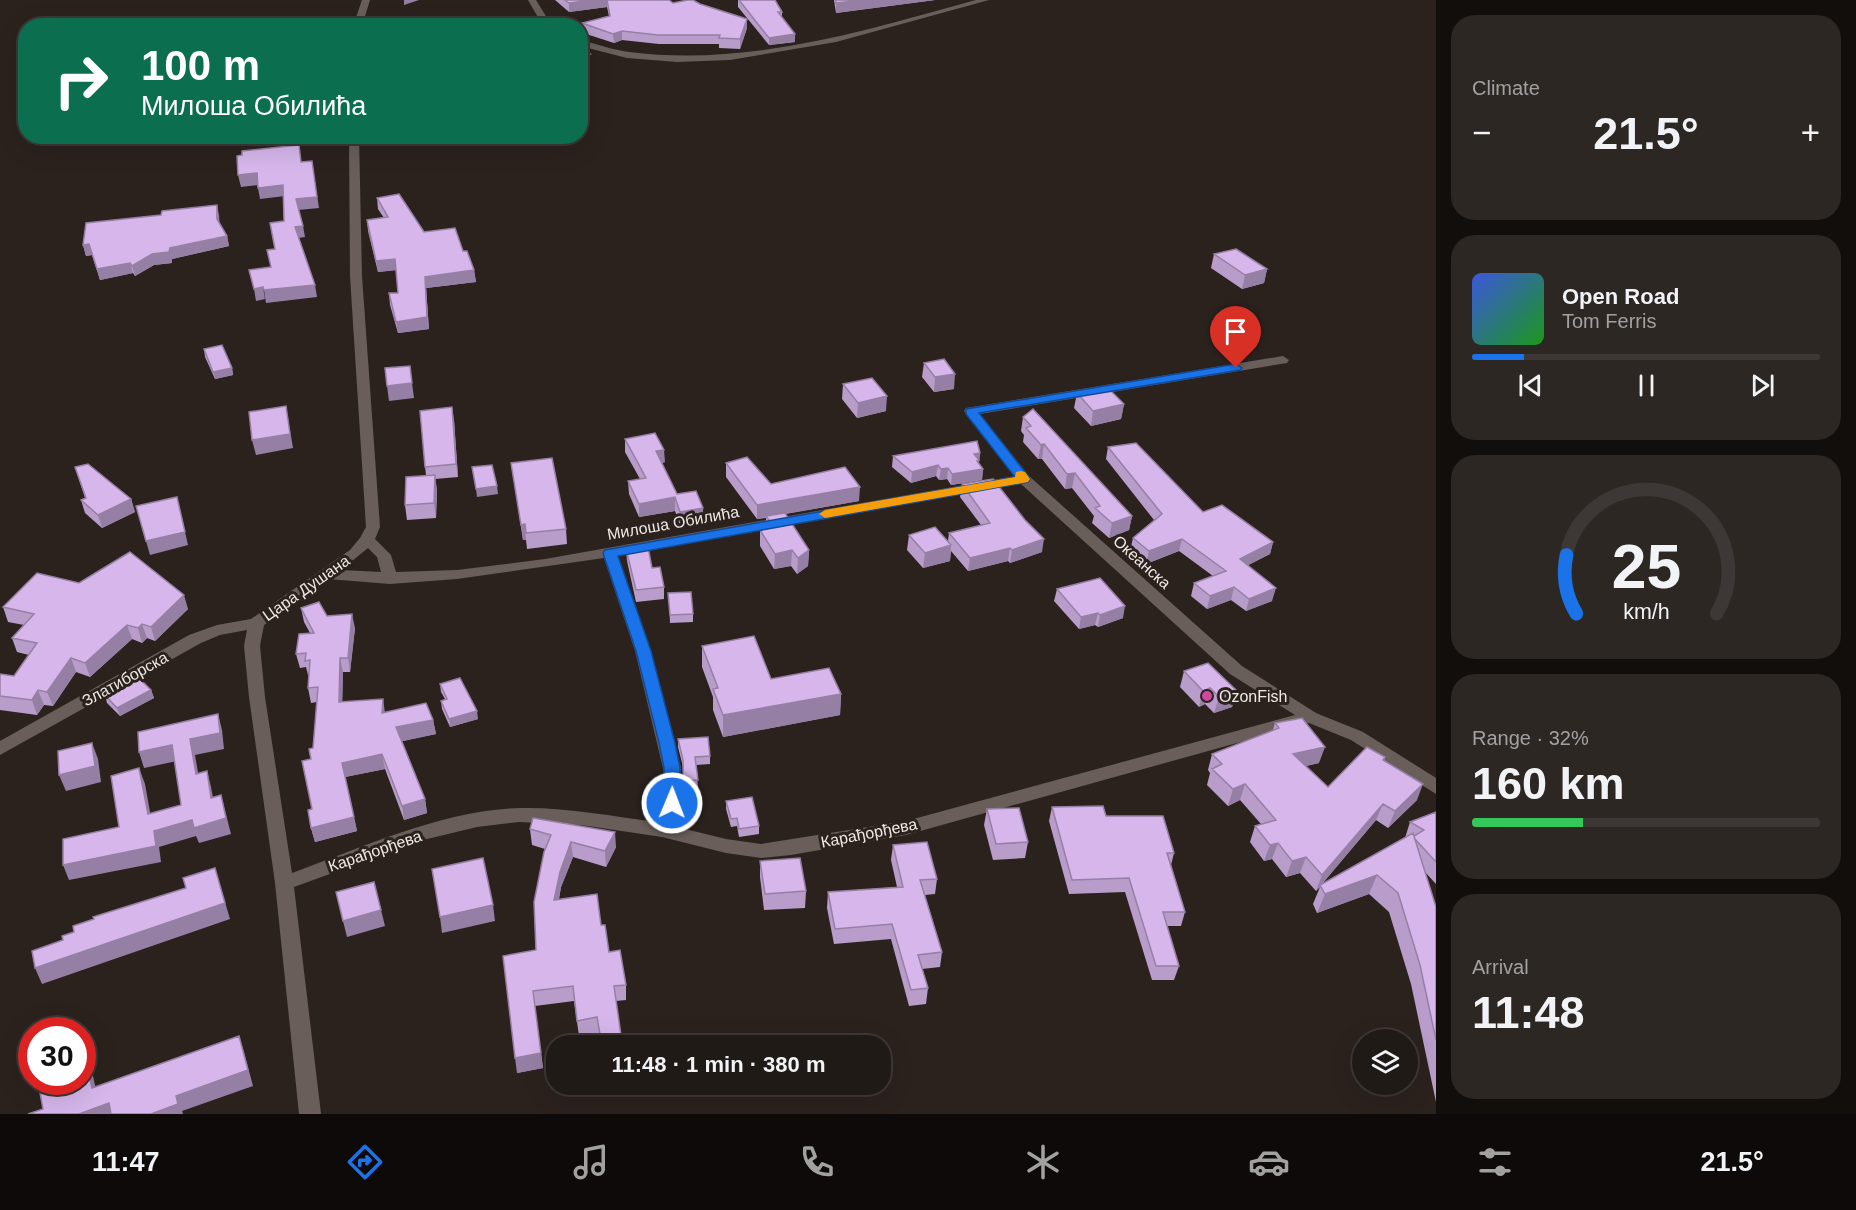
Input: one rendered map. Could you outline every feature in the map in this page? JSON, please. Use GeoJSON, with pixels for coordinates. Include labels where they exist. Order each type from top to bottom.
{"type":"FeatureCollection","features":[{"type":"Feature","properties":{"kind":"street"},"geometry":{"type":"LineString","coordinates":[[360,18],[366,0]]}},
{"type":"Feature","properties":{"kind":"street"},"geometry":{"type":"LineString","coordinates":[[532,0],[543,18]]}},
{"type":"Feature","properties":{"kind":"street"},"geometry":{"type":"LineString","coordinates":[[588,45],[635,57],[721,58],[805,46],[985,0]]}},
{"type":"Feature","properties":{"kind":"street"},"geometry":{"type":"LineString","coordinates":[[354,144],[356,276],[373,527],[367,540],[384,555],[390,579]]}},
{"type":"Feature","properties":{"kind":"street","name":"Океанска"},"geometry":{"type":"LineString","coordinates":[[1283,360],[971,411],[1024,479],[1236,670],[1310,717]]}},
{"type":"Feature","properties":{"kind":"street","name":"Милоша Обилића"},"geometry":{"type":"LineString","coordinates":[[326,574],[390,579],[436,577],[492,570],[610,553],[1024,479]]}},
{"type":"Feature","properties":{"kind":"street","name":"Цара Душана"},"geometry":{"type":"LineString","coordinates":[[310,1114],[284,883],[257,697],[252,646],[256,623],[355,553],[367,540]]}},
{"type":"Feature","properties":{"kind":"street"},"geometry":{"type":"LineString","coordinates":[[610,553],[643,651],[672,768],[672,803],[662,830]]}},
{"type":"Feature","properties":{"kind":"street","name":"Златиборска"},"geometry":{"type":"LineString","coordinates":[[0,749],[195,639],[217,630],[256,623]]}},
{"type":"Feature","properties":{"kind":"street"},"geometry":{"type":"LineString","coordinates":[[1310,717],[1357,736],[1436,787]]}},
{"type":"Feature","properties":{"kind":"street","name":"Карађорђева"},"geometry":{"type":"LineString","coordinates":[[284,883],[420,834],[477,820],[519,815],[581,818],[662,830],[726,846],[761,851],[791,848],[906,828],[1310,717]]}},
{"type":"Feature","properties":{"kind":"building"},"geometry":{"type":"Polygon","coordinates":[[[565,0],[592,0],[569,3],[565,0]]]}},
{"type":"Feature","properties":{"kind":"building"},"geometry":{"type":"Polygon","coordinates":[[[607,0],[669,0],[673,3],[693,0],[747,19],[740,39],[719,38],[720,35],[658,35],[622,31],[613,34],[588,25],[588,22],[610,16],[607,0]]]}},
{"type":"Feature","properties":{"kind":"building"},"geometry":{"type":"Polygon","coordinates":[[[739,0],[775,0],[782,12],[778,12],[795,34],[769,38],[739,0]]]}},
{"type":"Feature","properties":{"kind":"building"},"geometry":{"type":"Polygon","coordinates":[[[836,0],[862,0],[836,3],[836,0]]]}},
{"type":"Feature","properties":{"kind":"building"},"geometry":{"type":"Polygon","coordinates":[[[299,145],[301,162],[312,161],[317,197],[296,199],[303,226],[295,227],[315,285],[254,289],[249,270],[271,267],[267,250],[275,249],[270,223],[284,221],[283,185],[258,188],[257,173],[238,175],[237,156],[242,155],[242,151],[299,145]]]}},
{"type":"Feature","properties":{"kind":"building"},"geometry":{"type":"Polygon","coordinates":[[[399,194],[424,232],[455,228],[463,251],[467,251],[474,270],[425,277],[427,317],[396,322],[389,293],[398,293],[395,259],[376,261],[367,220],[388,217],[377,198],[399,194]]]}},
{"type":"Feature","properties":{"kind":"building"},"geometry":{"type":"Polygon","coordinates":[[[217,205],[217,219],[227,236],[170,248],[169,252],[152,254],[132,266],[130,263],[97,269],[89,244],[83,245],[86,223],[161,215],[162,211],[217,205]]]}},
{"type":"Feature","properties":{"kind":"building"},"geometry":{"type":"Polygon","coordinates":[[[1236,249],[1267,269],[1245,275],[1214,254],[1236,249]]]}},
{"type":"Feature","properties":{"kind":"building"},"geometry":{"type":"Polygon","coordinates":[[[222,345],[232,368],[213,372],[204,349],[222,345]]]}},
{"type":"Feature","properties":{"kind":"building"},"geometry":{"type":"Polygon","coordinates":[[[944,359],[955,374],[935,377],[924,363],[944,359]]]}},
{"type":"Feature","properties":{"kind":"building"},"geometry":{"type":"Polygon","coordinates":[[[410,366],[412,383],[387,386],[385,368],[410,366]]]}},
{"type":"Feature","properties":{"kind":"building"},"geometry":{"type":"Polygon","coordinates":[[[872,378],[887,396],[858,403],[843,384],[872,378]]]}},
{"type":"Feature","properties":{"kind":"building"},"geometry":{"type":"Polygon","coordinates":[[[1107,387],[1124,404],[1093,411],[1077,393],[1107,387]]]}},
{"type":"Feature","properties":{"kind":"building"},"geometry":{"type":"Polygon","coordinates":[[[286,406],[290,434],[252,440],[249,412],[286,406]]]}},
{"type":"Feature","properties":{"kind":"building"},"geometry":{"type":"Polygon","coordinates":[[[452,407],[456,464],[425,467],[420,411],[452,407]]]}},
{"type":"Feature","properties":{"kind":"building"},"geometry":{"type":"Polygon","coordinates":[[[1033,409],[1132,516],[1112,523],[1095,508],[1100,506],[1075,473],[1067,474],[1044,444],[1041,445],[1026,428],[1031,426],[1023,417],[1033,409]]]}},
{"type":"Feature","properties":{"kind":"building"},"geometry":{"type":"Polygon","coordinates":[[[655,433],[664,450],[656,451],[677,494],[696,491],[703,508],[680,512],[675,497],[639,504],[628,481],[646,478],[625,439],[655,433]]]}},
{"type":"Feature","properties":{"kind":"building"},"geometry":{"type":"Polygon","coordinates":[[[977,441],[980,453],[974,454],[983,469],[952,474],[948,468],[941,469],[938,465],[912,472],[893,456],[977,441]]]}},
{"type":"Feature","properties":{"kind":"building"},"geometry":{"type":"Polygon","coordinates":[[[1136,443],[1203,512],[1222,505],[1273,542],[1240,559],[1276,588],[1249,599],[1234,587],[1210,596],[1194,583],[1226,571],[1182,539],[1149,551],[1133,538],[1162,514],[1108,447],[1136,443]]]}},
{"type":"Feature","properties":{"kind":"building"},"geometry":{"type":"Polygon","coordinates":[[[747,457],[771,484],[845,467],[860,487],[757,505],[726,463],[747,457]]]}},
{"type":"Feature","properties":{"kind":"building"},"geometry":{"type":"Polygon","coordinates":[[[552,458],[566,529],[526,533],[525,524],[521,525],[511,463],[552,458]]]}},
{"type":"Feature","properties":{"kind":"building"},"geometry":{"type":"Polygon","coordinates":[[[88,464],[131,499],[98,515],[81,500],[86,498],[75,467],[88,464]]]}},
{"type":"Feature","properties":{"kind":"building"},"geometry":{"type":"Polygon","coordinates":[[[492,465],[497,486],[476,489],[472,467],[492,465]]]}},
{"type":"Feature","properties":{"kind":"building"},"geometry":{"type":"Polygon","coordinates":[[[435,475],[434,503],[405,505],[406,477],[435,475]]]}},
{"type":"Feature","properties":{"kind":"building"},"geometry":{"type":"Polygon","coordinates":[[[993,479],[1025,520],[1044,539],[1012,550],[1010,548],[970,558],[949,533],[990,523],[962,484],[993,479]]]}},
{"type":"Feature","properties":{"kind":"building"},"geometry":{"type":"Polygon","coordinates":[[[177,497],[185,532],[146,541],[136,506],[177,497]]]}},
{"type":"Feature","properties":{"kind":"building"},"geometry":{"type":"Polygon","coordinates":[[[785,513],[809,550],[798,558],[792,550],[775,554],[760,530],[774,527],[766,516],[785,513]]]}},
{"type":"Feature","properties":{"kind":"building"},"geometry":{"type":"Polygon","coordinates":[[[935,527],[951,545],[925,553],[909,535],[935,527]]]}},
{"type":"Feature","properties":{"kind":"building"},"geometry":{"type":"Polygon","coordinates":[[[648,547],[652,568],[660,567],[664,587],[636,590],[626,549],[648,547]]]}},
{"type":"Feature","properties":{"kind":"building"},"geometry":{"type":"Polygon","coordinates":[[[130,552],[184,595],[151,627],[142,624],[138,628],[127,625],[85,663],[71,658],[47,692],[38,690],[32,700],[0,696],[0,674],[14,676],[37,643],[12,638],[34,614],[3,607],[37,573],[79,583],[130,552]]]}},
{"type":"Feature","properties":{"kind":"building"},"geometry":{"type":"Polygon","coordinates":[[[1100,578],[1125,606],[1100,615],[1098,613],[1081,617],[1057,589],[1100,578]]]}},
{"type":"Feature","properties":{"kind":"building"},"geometry":{"type":"Polygon","coordinates":[[[691,592],[693,614],[670,615],[668,593],[691,592]]]}},
{"type":"Feature","properties":{"kind":"building"},"geometry":{"type":"Polygon","coordinates":[[[319,602],[327,616],[352,614],[348,658],[340,658],[339,702],[383,699],[382,713],[426,703],[433,720],[396,727],[425,799],[402,806],[382,754],[342,763],[354,817],[311,828],[308,810],[312,809],[302,761],[311,759],[309,749],[313,748],[318,687],[308,688],[310,660],[305,661],[306,653],[296,654],[299,634],[314,633],[301,608],[319,602]]]}},
{"type":"Feature","properties":{"kind":"building"},"geometry":{"type":"Polygon","coordinates":[[[754,636],[771,679],[829,668],[841,694],[723,715],[713,689],[718,688],[702,646],[754,636]]]}},
{"type":"Feature","properties":{"kind":"building"},"geometry":{"type":"Polygon","coordinates":[[[1208,663],[1237,691],[1219,697],[1210,688],[1203,691],[1184,671],[1208,663]]]}},
{"type":"Feature","properties":{"kind":"building"},"geometry":{"type":"Polygon","coordinates":[[[138,677],[151,690],[117,708],[105,695],[138,677]]]}},
{"type":"Feature","properties":{"kind":"building"},"geometry":{"type":"Polygon","coordinates":[[[460,678],[477,711],[449,719],[441,701],[447,699],[440,684],[460,678]]]}},
{"type":"Feature","properties":{"kind":"building"},"geometry":{"type":"Polygon","coordinates":[[[218,714],[220,733],[190,739],[196,774],[207,771],[211,798],[221,795],[226,818],[194,828],[192,820],[154,831],[156,846],[63,865],[63,839],[119,827],[111,776],[139,768],[148,814],[181,805],[172,745],[139,752],[138,732],[218,714]]]}},
{"type":"Feature","properties":{"kind":"building"},"geometry":{"type":"Polygon","coordinates":[[[1302,718],[1325,747],[1293,754],[1328,787],[1367,747],[1385,757],[1383,760],[1423,784],[1395,811],[1383,804],[1322,875],[1306,857],[1292,861],[1278,843],[1270,845],[1255,826],[1276,820],[1245,784],[1233,789],[1212,769],[1222,764],[1212,754],[1279,728],[1275,723],[1302,718]]]}},
{"type":"Feature","properties":{"kind":"building"},"geometry":{"type":"Polygon","coordinates":[[[708,737],[710,756],[695,757],[698,780],[683,781],[683,760],[678,739],[708,737]]]}},
{"type":"Feature","properties":{"kind":"building"},"geometry":{"type":"Polygon","coordinates":[[[92,743],[95,766],[59,775],[58,751],[92,743]]]}},
{"type":"Feature","properties":{"kind":"building"},"geometry":{"type":"Polygon","coordinates":[[[752,797],[759,826],[739,829],[737,818],[731,819],[726,801],[752,797]]]}},
{"type":"Feature","properties":{"kind":"building"},"geometry":{"type":"Polygon","coordinates":[[[1103,806],[1106,816],[1163,816],[1174,853],[1167,853],[1185,912],[1163,912],[1179,966],[1156,966],[1129,878],[1072,880],[1052,807],[1103,806]]]}},
{"type":"Feature","properties":{"kind":"building"},"geometry":{"type":"Polygon","coordinates":[[[1019,808],[1028,842],[996,844],[987,809],[1019,808]]]}},
{"type":"Feature","properties":{"kind":"building"},"geometry":{"type":"Polygon","coordinates":[[[1436,812],[1436,862],[1415,839],[1414,836],[1424,830],[1410,822],[1436,812]]]}},
{"type":"Feature","properties":{"kind":"building"},"geometry":{"type":"Polygon","coordinates":[[[533,818],[615,832],[605,851],[571,842],[560,872],[554,900],[597,894],[601,925],[605,925],[609,952],[620,950],[626,985],[614,986],[621,1035],[600,1035],[597,1017],[577,1021],[573,986],[533,991],[541,1053],[515,1058],[503,956],[536,950],[534,902],[544,852],[551,835],[530,829],[533,818]]]}},
{"type":"Feature","properties":{"kind":"building"},"geometry":{"type":"Polygon","coordinates":[[[1413,833],[1436,907],[1436,1040],[1420,965],[1398,893],[1377,875],[1325,894],[1320,885],[1413,833]]]}},
{"type":"Feature","properties":{"kind":"building"},"geometry":{"type":"Polygon","coordinates":[[[927,842],[937,879],[920,880],[942,952],[918,955],[928,988],[911,990],[892,924],[835,929],[828,892],[903,887],[893,845],[927,842]]]}},
{"type":"Feature","properties":{"kind":"building"},"geometry":{"type":"Polygon","coordinates":[[[483,858],[493,905],[440,917],[432,869],[483,858]]]}},
{"type":"Feature","properties":{"kind":"building"},"geometry":{"type":"Polygon","coordinates":[[[800,858],[806,891],[765,894],[760,861],[800,858]]]}},
{"type":"Feature","properties":{"kind":"building"},"geometry":{"type":"Polygon","coordinates":[[[215,868],[225,903],[35,968],[32,951],[63,940],[62,936],[74,932],[73,926],[94,919],[93,917],[186,888],[183,878],[215,868]]]}},
{"type":"Feature","properties":{"kind":"building"},"geometry":{"type":"Polygon","coordinates":[[[374,882],[381,910],[343,921],[336,892],[374,882]]]}},
{"type":"Feature","properties":{"kind":"building"},"geometry":{"type":"Polygon","coordinates":[[[239,1036],[248,1070],[176,1096],[178,1104],[151,1114],[111,1114],[109,1103],[79,1114],[28,1114],[43,1109],[40,1095],[96,1095],[96,1087],[239,1036]]]}},
{"type":"Feature","properties":{"kind":"slow traffic"},"geometry":{"type":"LineString","coordinates":[[825,514],[1024,479],[1021,475]]}},
{"type":"Feature","properties":{"kind":"place","name":"OzonFish"},"geometry":{"type":"Point","coordinates":[1207,696]}},
{"type":"Feature","properties":{"kind":"route"},"geometry":{"type":"LineString","coordinates":[[672,803],[672,768],[667,743],[643,651],[610,553],[1024,479],[971,411],[1236,368]]}}]}
